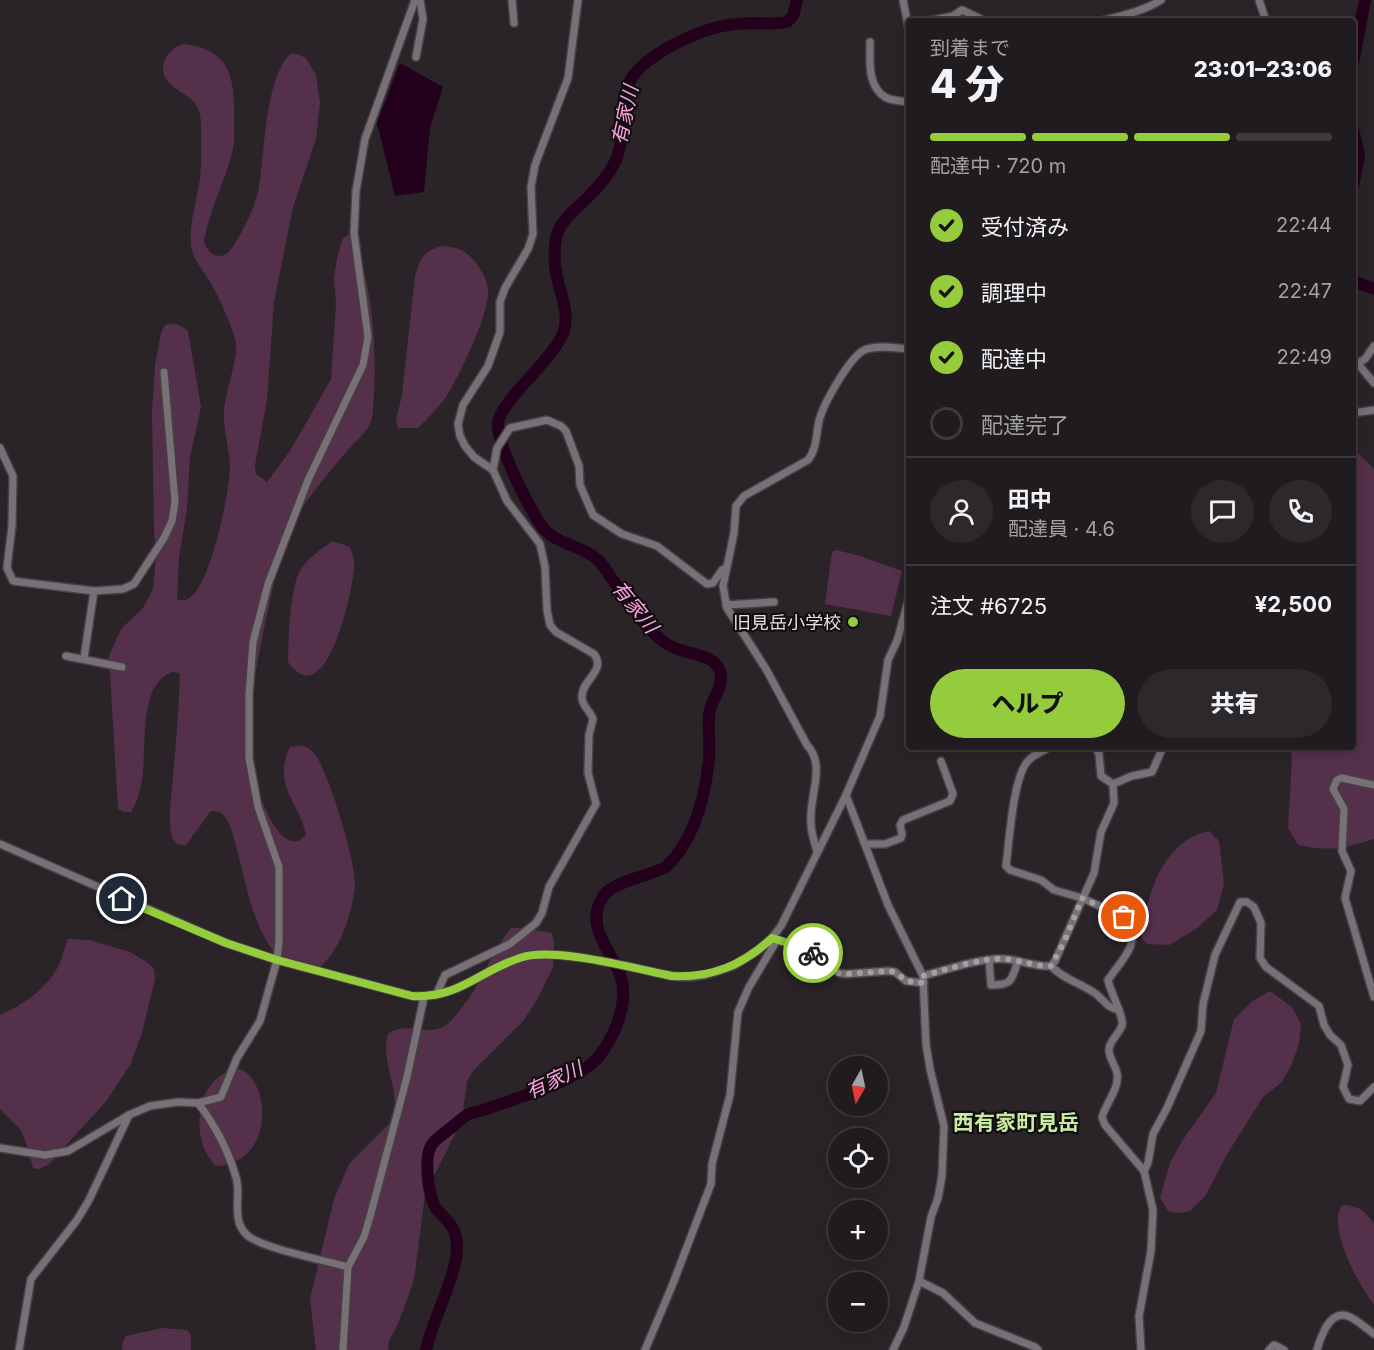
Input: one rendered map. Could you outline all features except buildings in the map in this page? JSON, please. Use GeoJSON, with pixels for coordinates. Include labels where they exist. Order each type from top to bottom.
{"type":"FeatureCollection","features":[{"type":"Feature","properties":{"kind":"street"},"geometry":{"type":"LineString","coordinates":[[0,1148],[45,1155],[68,1151],[129,1115],[150,1106],[177,1102],[198,1103],[220,1097],[237,1058],[261,1021],[277,960],[279,867],[258,807],[249,758],[249,695],[253,642],[268,584],[308,480],[363,364],[368,337],[354,233],[356,191],[365,139],[415,0]]}},
{"type":"Feature","properties":{"kind":"street"},"geometry":{"type":"LineString","coordinates":[[416,57],[423,19],[420,0]]}},
{"type":"Feature","properties":{"kind":"street"},"geometry":{"type":"LineString","coordinates":[[512,0],[514,23]]}},
{"type":"Feature","properties":{"kind":"street"},"geometry":{"type":"LineString","coordinates":[[436,995],[446,975],[510,944],[536,924],[542,913],[549,887],[596,804],[588,773],[587,756],[593,719],[584,706],[582,698],[585,685],[596,672],[599,662],[594,654],[556,632],[550,625],[544,556],[540,544],[507,501],[493,470],[474,457],[465,446],[458,424],[463,405],[488,366],[500,332],[500,302],[505,288],[528,249],[533,234],[531,187],[535,165],[568,78],[578,0]]}},
{"type":"Feature","properties":{"kind":"street"},"geometry":{"type":"LineString","coordinates":[[903,0],[907,18]]}},
{"type":"Feature","properties":{"kind":"street"},"geometry":{"type":"LineString","coordinates":[[1126,18],[1161,0]]}},
{"type":"Feature","properties":{"kind":"street"},"geometry":{"type":"LineString","coordinates":[[1259,0],[1265,18]]}},
{"type":"Feature","properties":{"kind":"street"},"geometry":{"type":"LineString","coordinates":[[943,18],[953,16],[962,10],[979,18]]}},
{"type":"Feature","properties":{"kind":"street"},"geometry":{"type":"LineString","coordinates":[[870,42],[871,76],[880,93],[889,99],[906,102]]}},
{"type":"Feature","properties":{"kind":"street"},"geometry":{"type":"LineString","coordinates":[[1356,364],[1365,359],[1374,346]]}},
{"type":"Feature","properties":{"kind":"street"},"geometry":{"type":"LineString","coordinates":[[817,852],[811,824],[816,772],[814,754],[766,669],[726,605],[723,586],[734,533],[736,506],[740,500],[808,460],[814,451],[819,420],[825,405],[850,363],[866,349],[906,349]]}},
{"type":"Feature","properties":{"kind":"street"},"geometry":{"type":"LineString","coordinates":[[1356,366],[1374,383]]}},
{"type":"Feature","properties":{"kind":"street"},"geometry":{"type":"LineString","coordinates":[[0,448],[13,477],[12,526],[4,567],[13,580],[94,591],[123,589],[134,584],[164,538],[172,521],[175,489],[164,372]]}},
{"type":"Feature","properties":{"kind":"street"},"geometry":{"type":"LineString","coordinates":[[1356,413],[1372,410]]}},
{"type":"Feature","properties":{"kind":"street"},"geometry":{"type":"LineString","coordinates":[[493,470],[500,443],[506,432],[515,426],[547,420],[561,426],[566,431],[579,466],[580,484],[586,502],[593,515],[599,520],[622,534],[657,546],[707,584],[713,584],[722,570],[726,568]]}},
{"type":"Feature","properties":{"kind":"street"},"geometry":{"type":"LineString","coordinates":[[84,658],[94,591]]}},
{"type":"Feature","properties":{"kind":"street"},"geometry":{"type":"LineString","coordinates":[[726,605],[774,602]]}},
{"type":"Feature","properties":{"kind":"street"},"geometry":{"type":"LineString","coordinates":[[645,1350],[711,1184],[712,1164],[730,1095],[738,1012],[846,795],[880,716],[888,660],[897,641],[906,609]]}},
{"type":"Feature","properties":{"kind":"street"},"geometry":{"type":"LineString","coordinates":[[66,656],[122,666]]}},
{"type":"Feature","properties":{"kind":"street"},"geometry":{"type":"LineString","coordinates":[[1044,750],[1025,764],[1014,796],[1006,866],[1010,870],[1041,880],[1054,890],[1082,898],[1130,921],[1134,933],[1132,945],[1108,980],[1122,1026],[1114,1036],[1109,1053],[1117,1075],[1115,1090],[1102,1117],[1144,1171],[1153,1210],[1151,1251],[1139,1316],[1141,1350]]}},
{"type":"Feature","properties":{"kind":"street"},"geometry":{"type":"LineString","coordinates":[[1097,750],[1100,773],[1103,778],[1113,784]]}},
{"type":"Feature","properties":{"kind":"street"},"geometry":{"type":"LineString","coordinates":[[1113,784],[1132,776],[1152,772],[1162,750]]}},
{"type":"Feature","properties":{"kind":"street"},"geometry":{"type":"LineString","coordinates":[[865,844],[885,844],[901,838],[900,825],[903,820],[950,801],[953,794],[942,761]]}},
{"type":"Feature","properties":{"kind":"street"},"geometry":{"type":"LineString","coordinates":[[1374,785],[1342,778],[1337,780],[1333,789],[1344,809],[1342,851],[1351,871],[1345,898],[1374,997]]}},
{"type":"Feature","properties":{"kind":"street"},"geometry":{"type":"LineString","coordinates":[[1051,966],[1094,873],[1101,832],[1113,804],[1113,784]]}},
{"type":"Feature","properties":{"kind":"street"},"geometry":{"type":"LineString","coordinates":[[846,795],[888,905],[923,979],[926,1044],[944,1126],[945,1144],[940,1187],[931,1216],[918,1281],[904,1327],[893,1350]]}},
{"type":"Feature","properties":{"kind":"street"},"geometry":{"type":"LineString","coordinates":[[0,844],[226,943],[277,960],[400,994],[424,997],[457,989],[524,956],[538,954],[570,957],[688,977],[722,971],[747,959],[775,939]]}},
{"type":"Feature","properties":{"kind":"street"},"geometry":{"type":"LineString","coordinates":[[1144,1171],[1148,1163],[1153,1134],[1201,1031],[1203,1004],[1215,955],[1240,902],[1247,902],[1254,907],[1261,923],[1260,958],[1266,966],[1319,1006],[1324,1025],[1341,1046],[1348,1065],[1343,1087],[1349,1099],[1360,1101],[1374,1087]]}},
{"type":"Feature","properties":{"kind":"street"},"geometry":{"type":"LineString","coordinates":[[775,939],[809,950],[838,973],[888,971],[895,972],[906,981],[923,979],[988,960],[1005,958],[1043,967],[1051,966]]}},
{"type":"Feature","properties":{"kind":"street"},"geometry":{"type":"LineString","coordinates":[[510,944],[512,961]]}},
{"type":"Feature","properties":{"kind":"street"},"geometry":{"type":"LineString","coordinates":[[988,960],[991,985],[1005,985],[1011,980],[1018,961]]}},
{"type":"Feature","properties":{"kind":"street"},"geometry":{"type":"LineString","coordinates":[[1051,966],[1059,975],[1096,994],[1110,1008],[1119,1010]]}},
{"type":"Feature","properties":{"kind":"street"},"geometry":{"type":"LineString","coordinates":[[343,1350],[348,1267],[364,1238],[407,1077],[424,997]]}},
{"type":"Feature","properties":{"kind":"street"},"geometry":{"type":"LineString","coordinates":[[198,1103],[214,1124],[237,1179],[237,1215],[242,1229],[248,1236],[265,1244],[348,1267]]}},
{"type":"Feature","properties":{"kind":"street"},"geometry":{"type":"LineString","coordinates":[[19,1350],[31,1279],[77,1220],[89,1200],[129,1115]]}},
{"type":"Feature","properties":{"kind":"street"},"geometry":{"type":"LineString","coordinates":[[918,1281],[943,1293],[975,1323],[1038,1350]]}},
{"type":"Feature","properties":{"kind":"street"},"geometry":{"type":"LineString","coordinates":[[1317,1350],[1320,1339],[1332,1318],[1341,1314],[1349,1316],[1374,1334]]}},
{"type":"Feature","properties":{"kind":"street"},"geometry":{"type":"LineString","coordinates":[[1269,1350],[1274,1346],[1284,1350]]}},
{"type":"Feature","properties":{"kind":"shaded area"},"geometry":{"type":"Polygon","coordinates":[[[183,44],[198,47],[220,58],[226,67],[233,89],[233,149],[204,241],[207,248],[217,256],[226,254],[232,248],[256,200],[267,117],[275,80],[282,65],[290,54],[297,54],[306,58],[316,75],[320,103],[316,139],[293,207],[274,302],[267,400],[255,465],[256,474],[267,482],[290,451],[331,379],[336,304],[334,278],[343,238],[348,235],[355,237],[361,256],[372,315],[375,375],[371,422],[312,494],[282,540],[255,675],[252,704],[250,732],[252,761],[258,788],[274,826],[291,841],[300,840],[306,834],[288,792],[284,772],[285,760],[290,747],[307,747],[315,754],[327,779],[341,818],[351,858],[355,885],[347,921],[329,957],[321,966],[309,973],[298,971],[282,960],[263,935],[251,903],[232,832],[224,816],[219,812],[211,811],[186,845],[178,844],[173,839],[170,814],[180,687],[180,674],[177,672],[170,673],[158,682],[152,693],[148,708],[143,772],[139,792],[131,812],[118,809],[109,656],[121,629],[143,608],[153,589],[156,557],[152,412],[155,365],[161,333],[165,325],[177,324],[188,331],[201,407],[190,458],[187,508],[179,558],[177,600],[185,600],[193,595],[207,570],[219,533],[229,478],[230,465],[224,411],[236,344],[224,310],[211,283],[195,259],[191,245],[192,220],[201,171],[200,113],[192,100],[166,79],[163,68],[166,57],[183,44]]]}},
{"type":"Feature","properties":{"kind":"shaded area"},"geometry":{"type":"Polygon","coordinates":[[[400,63],[443,87],[430,128],[424,192],[395,196],[377,123],[400,63]]]}},
{"type":"Feature","properties":{"kind":"shaded area"},"geometry":{"type":"Polygon","coordinates":[[[441,246],[459,249],[474,260],[487,283],[488,299],[472,346],[444,400],[418,428],[398,428],[396,420],[402,395],[415,276],[423,257],[441,246]]]}},
{"type":"Feature","properties":{"kind":"shaded area"},"geometry":{"type":"Polygon","coordinates":[[[1356,451],[1374,469],[1374,839],[1346,847],[1328,849],[1298,845],[1288,828],[1291,750],[1356,750],[1356,451]]]}},
{"type":"Feature","properties":{"kind":"shaded area"},"geometry":{"type":"Polygon","coordinates":[[[333,541],[350,547],[353,555],[354,569],[348,601],[334,645],[325,663],[314,674],[302,674],[288,662],[290,614],[294,588],[304,565],[333,541]]]}},
{"type":"Feature","properties":{"kind":"shaded area"},"geometry":{"type":"Polygon","coordinates":[[[836,550],[902,571],[891,616],[825,604],[832,552],[836,550]]]}},
{"type":"Feature","properties":{"kind":"shaded area"},"geometry":{"type":"Polygon","coordinates":[[[1209,831],[1219,841],[1224,884],[1217,910],[1196,929],[1169,945],[1147,944],[1142,939],[1144,922],[1152,889],[1159,873],[1179,846],[1209,831]]]}},
{"type":"Feature","properties":{"kind":"shaded area"},"geometry":{"type":"Polygon","coordinates":[[[511,928],[552,933],[553,967],[537,1000],[523,1021],[474,1070],[467,1081],[462,1120],[425,1194],[414,1280],[398,1324],[389,1341],[388,1350],[316,1350],[310,1299],[334,1199],[349,1164],[389,1124],[393,1113],[394,1091],[386,1046],[388,1034],[403,1029],[439,1029],[450,1022],[467,1001],[511,928]]]}},
{"type":"Feature","properties":{"kind":"shaded area"},"geometry":{"type":"Polygon","coordinates":[[[68,939],[89,940],[130,952],[154,969],[155,979],[142,1033],[130,1065],[107,1100],[49,1164],[39,1169],[33,1168],[20,1129],[0,1109],[0,1015],[25,1001],[47,982],[60,964],[68,939]]]}},
{"type":"Feature","properties":{"kind":"shaded area"},"geometry":{"type":"Polygon","coordinates":[[[1270,991],[1292,1007],[1301,1024],[1299,1044],[1291,1066],[1281,1083],[1263,1097],[1226,1156],[1206,1195],[1190,1211],[1169,1212],[1160,1198],[1170,1163],[1182,1141],[1216,1093],[1234,1019],[1254,1000],[1270,991]]]}},
{"type":"Feature","properties":{"kind":"shaded area"},"geometry":{"type":"Polygon","coordinates":[[[234,1068],[246,1073],[255,1084],[261,1099],[262,1117],[259,1134],[250,1150],[236,1161],[216,1166],[210,1159],[202,1141],[200,1112],[205,1094],[213,1082],[234,1068]]]}},
{"type":"Feature","properties":{"kind":"shaded area"},"geometry":{"type":"Polygon","coordinates":[[[1347,1205],[1361,1209],[1374,1223],[1374,1305],[1354,1271],[1342,1243],[1338,1216],[1341,1206],[1347,1205]]]}},
{"type":"Feature","properties":{"kind":"shaded area"},"geometry":{"type":"Polygon","coordinates":[[[162,1328],[187,1330],[191,1335],[191,1350],[122,1350],[126,1336],[162,1328]]]}},
{"type":"Feature","properties":{"kind":"waterway","name":"有家川"},"geometry":{"type":"LineString","coordinates":[[426,1350],[451,1278],[457,1249],[453,1228],[436,1208],[431,1195],[427,1168],[431,1146],[469,1114],[531,1094],[564,1080],[591,1064],[605,1048],[620,1014],[623,987],[621,976],[600,935],[597,924],[600,902],[605,893],[614,887],[666,867],[684,844],[697,817],[705,788],[709,759],[709,714],[721,682],[720,671],[711,660],[673,648],[658,637],[637,614],[599,561],[545,530],[527,502],[507,459],[499,433],[500,415],[549,356],[563,333],[566,318],[555,260],[555,243],[558,232],[570,215],[604,180],[614,164],[621,141],[625,93],[636,72],[669,47],[711,29],[737,24],[787,22],[793,16],[797,0]]}},
{"type":"Feature","properties":{"kind":"waterway"},"geometry":{"type":"LineString","coordinates":[[1356,47],[1365,0]]}},
{"type":"Feature","properties":{"kind":"waterway"},"geometry":{"type":"LineString","coordinates":[[1356,142],[1359,155],[1356,170]]}},
{"type":"Feature","properties":{"kind":"waterway"},"geometry":{"type":"LineString","coordinates":[[1356,282],[1374,289]]}},
{"type":"Feature","properties":{"kind":"way so far"},"geometry":{"type":"LineString","coordinates":[[813,953],[838,973],[888,971],[895,972],[906,981],[924,983],[923,976],[992,959],[1005,958],[1043,967],[1051,966],[1065,940],[1082,898],[1124,917]]}},
{"type":"Feature","properties":{"kind":"place","name":"旧見岳小学校"},"geometry":{"type":"Point","coordinates":[853,622]}},
{"type":"Feature","properties":{"kind":"district","name":"西有家町見岳"},"geometry":{"type":"Point","coordinates":[1016,1122]}},
{"type":"Feature","properties":{"kind":"route"},"geometry":{"type":"LineString","coordinates":[[122,899],[226,943],[277,960],[400,994],[424,997],[447,993],[512,961],[538,954],[570,957],[688,977],[722,971],[733,966],[747,959],[772,938],[813,953]]}}]}
